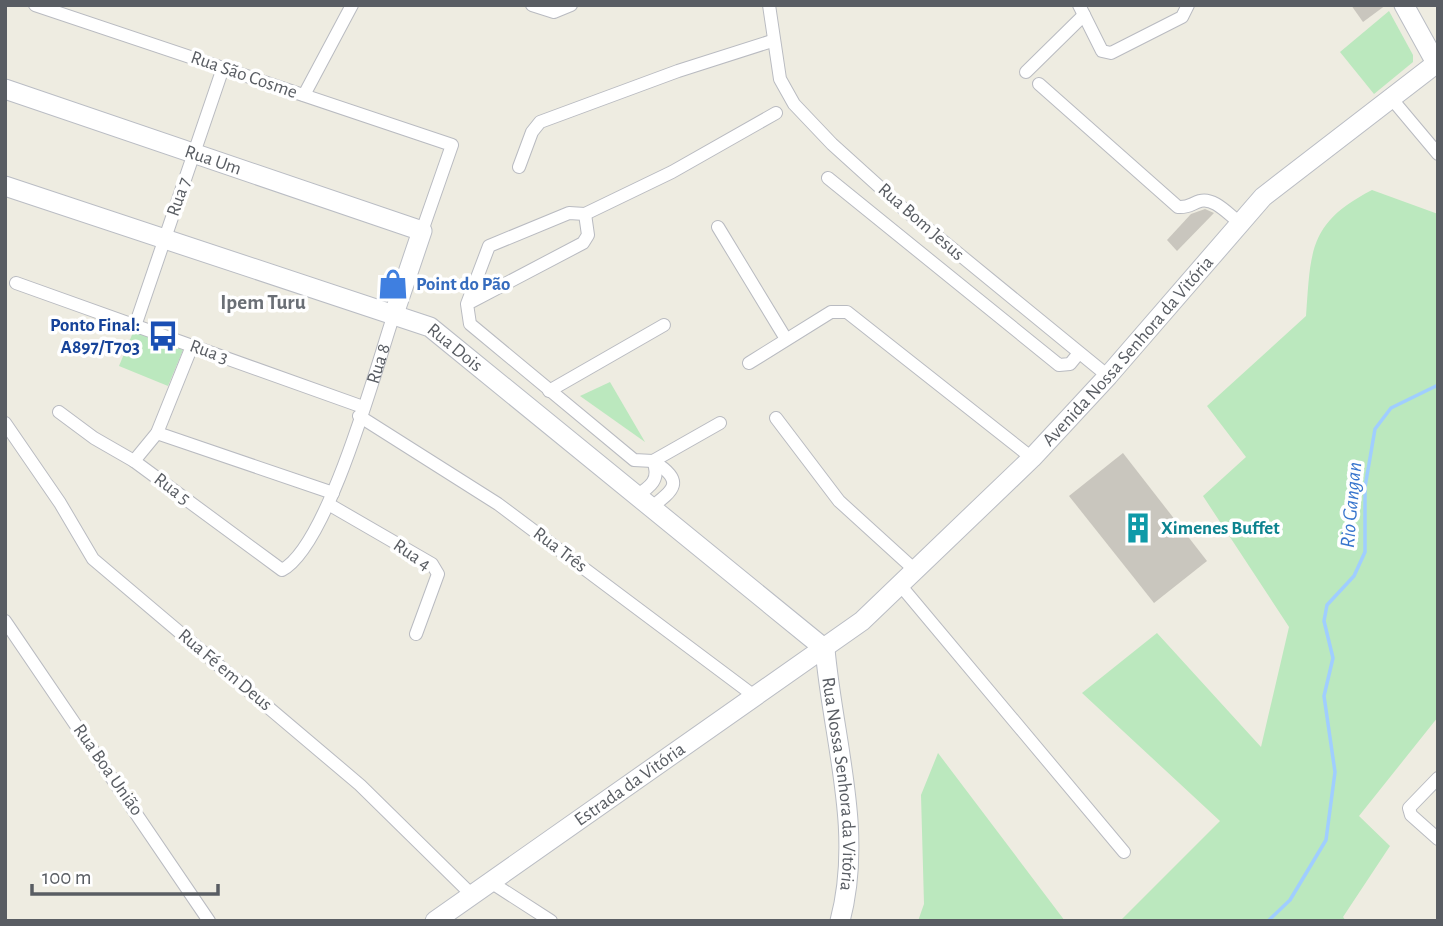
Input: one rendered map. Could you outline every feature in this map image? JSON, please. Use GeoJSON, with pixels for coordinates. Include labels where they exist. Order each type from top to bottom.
{"type":"FeatureCollection","features":[{"type":"Feature","properties":{"kind":"main road"},"geometry":{"type":"LineString","coordinates":[[1404,5],[1437,63]]}},
{"type":"Feature","properties":{"kind":"main road","name":"Avenida Nossa Senhora da Vitória"},"geometry":{"type":"LineString","coordinates":[[825,649],[901,586],[1032,458],[1108,376],[1263,197],[1437,63]]}},
{"type":"Feature","properties":{"kind":"main road","name":"Rua Um"},"geometry":{"type":"LineString","coordinates":[[5,89],[422,231]]}},
{"type":"Feature","properties":{"kind":"main road","name":"Rua Dois"},"geometry":{"type":"LineString","coordinates":[[5,186],[430,327],[642,503],[825,649]]}},
{"type":"Feature","properties":{"kind":"main road","name":"Rua 8"},"geometry":{"type":"LineString","coordinates":[[394,314],[422,231]]}},
{"type":"Feature","properties":{"kind":"main road","name":"Estrada da Vitória"},"geometry":{"type":"LineString","coordinates":[[435,921],[753,695],[825,649]]}},
{"type":"Feature","properties":{"kind":"main road","name":"Rua Nossa Senhora da Vitória"},"geometry":{"type":"LineString","coordinates":[[825,649],[850,838],[849,877],[839,921]]}},
{"type":"Feature","properties":{"kind":"main road"},"geometry":{"type":"LineString","coordinates":[[805,661],[815,663],[827,673]]}},
{"type":"Feature","properties":{"kind":"street","name":"Rua São Cosme"},"geometry":{"type":"LineString","coordinates":[[35,5],[452,145]]}},
{"type":"Feature","properties":{"kind":"street"},"geometry":{"type":"LineString","coordinates":[[304,95],[352,5]]}},
{"type":"Feature","properties":{"kind":"street"},"geometry":{"type":"LineString","coordinates":[[532,5],[554,12],[571,5]]}},
{"type":"Feature","properties":{"kind":"street","name":"Rua Bom Jesus"},"geometry":{"type":"LineString","coordinates":[[769,5],[772,41],[781,84],[794,104],[832,144],[915,218],[1108,376]]}},
{"type":"Feature","properties":{"kind":"street"},"geometry":{"type":"LineString","coordinates":[[1026,72],[1082,10],[1102,51],[1111,53],[1182,16],[1188,5]]}},
{"type":"Feature","properties":{"kind":"street"},"geometry":{"type":"LineString","coordinates":[[519,167],[532,132],[540,122],[678,71],[772,41]]}},
{"type":"Feature","properties":{"kind":"street","name":"Rua 7"},"geometry":{"type":"LineString","coordinates":[[135,326],[223,68]]}},
{"type":"Feature","properties":{"kind":"street"},"geometry":{"type":"LineString","coordinates":[[1039,84],[1178,207],[1186,208],[1200,201],[1212,201],[1239,222]]}},
{"type":"Feature","properties":{"kind":"street"},"geometry":{"type":"LineString","coordinates":[[1391,98],[1438,154]]}},
{"type":"Feature","properties":{"kind":"street"},"geometry":{"type":"LineString","coordinates":[[720,423],[653,461],[639,461],[630,457],[470,324],[467,304],[489,246],[569,213],[585,214],[672,172],[776,113]]}},
{"type":"Feature","properties":{"kind":"street","name":"Rua 8"},"geometry":{"type":"LineString","coordinates":[[422,231],[452,145]]}},
{"type":"Feature","properties":{"kind":"street"},"geometry":{"type":"LineString","coordinates":[[828,178],[1059,365],[1070,364],[1079,353]]}},
{"type":"Feature","properties":{"kind":"street"},"geometry":{"type":"LineString","coordinates":[[467,304],[583,243],[588,234],[585,214]]}},
{"type":"Feature","properties":{"kind":"street"},"geometry":{"type":"LineString","coordinates":[[718,227],[786,340]]}},
{"type":"Feature","properties":{"kind":"street","name":"Rua 3"},"geometry":{"type":"LineString","coordinates":[[16,283],[192,346],[361,412]]}},
{"type":"Feature","properties":{"kind":"street"},"geometry":{"type":"LineString","coordinates":[[749,363],[831,312],[846,312],[1032,458]]}},
{"type":"Feature","properties":{"kind":"street","name":"Rua 8"},"geometry":{"type":"LineString","coordinates":[[282,570],[300,555],[332,499],[394,314]]}},
{"type":"Feature","properties":{"kind":"street"},"geometry":{"type":"LineString","coordinates":[[549,391],[664,325]]}},
{"type":"Feature","properties":{"kind":"street"},"geometry":{"type":"LineString","coordinates":[[134,461],[157,433],[192,346]]}},
{"type":"Feature","properties":{"kind":"street","name":"Rua 5"},"geometry":{"type":"LineString","coordinates":[[59,412],[94,438],[134,461],[282,570]]}},
{"type":"Feature","properties":{"kind":"street","name":"Rua Três"},"geometry":{"type":"LineString","coordinates":[[361,412],[498,504],[753,695]]}},
{"type":"Feature","properties":{"kind":"street"},"geometry":{"type":"LineString","coordinates":[[776,418],[839,501],[916,572]]}},
{"type":"Feature","properties":{"kind":"street","name":"Rua Fé em Deus"},"geometry":{"type":"LineString","coordinates":[[5,423],[60,503],[93,558],[360,785],[472,895]]}},
{"type":"Feature","properties":{"kind":"street","name":"Rua 4"},"geometry":{"type":"LineString","coordinates":[[157,433],[332,499],[432,564],[438,574],[416,634]]}},
{"type":"Feature","properties":{"kind":"street"},"geometry":{"type":"LineString","coordinates":[[642,503],[655,481],[657,471],[653,461]]}},
{"type":"Feature","properties":{"kind":"street"},"geometry":{"type":"LineString","coordinates":[[642,503],[668,494],[674,485],[668,472],[653,461]]}},
{"type":"Feature","properties":{"kind":"street"},"geometry":{"type":"LineString","coordinates":[[901,586],[1124,852]]}},
{"type":"Feature","properties":{"kind":"street","name":"Rua Boa União"},"geometry":{"type":"LineString","coordinates":[[5,621],[209,921]]}},
{"type":"Feature","properties":{"kind":"street"},"geometry":{"type":"LineString","coordinates":[[1438,778],[1409,808],[1412,815],[1438,839]]}},
{"type":"Feature","properties":{"kind":"street"},"geometry":{"type":"LineString","coordinates":[[489,881],[551,921]]}},
{"type":"Feature","properties":{"kind":"green space"},"geometry":{"type":"Polygon","coordinates":[[[1389,11],[1413,55],[1413,62],[1374,94],[1340,52],[1389,11]]]}},
{"type":"Feature","properties":{"kind":"green space"},"geometry":{"type":"Polygon","coordinates":[[[1372,190],[1438,214],[1438,717],[1359,816],[1390,846],[1343,917],[1346,921],[1120,921],[1220,821],[1082,693],[1157,633],[1261,747],[1289,627],[1203,496],[1246,457],[1207,406],[1306,316],[1312,256],[1324,227],[1335,214],[1372,190]]]}},
{"type":"Feature","properties":{"kind":"green space"},"geometry":{"type":"Polygon","coordinates":[[[134,330],[183,350],[168,386],[119,366],[134,330]]]}},
{"type":"Feature","properties":{"kind":"green space"},"geometry":{"type":"Polygon","coordinates":[[[610,382],[645,442],[580,396],[610,382]]]}},
{"type":"Feature","properties":{"kind":"green space"},"geometry":{"type":"Polygon","coordinates":[[[938,753],[1065,921],[918,921],[924,904],[921,795],[938,753]]]}},
{"type":"Feature","properties":{"kind":"building"},"geometry":{"type":"Polygon","coordinates":[[[1351,5],[1386,5],[1363,22],[1351,5]]]}},
{"type":"Feature","properties":{"kind":"building"},"geometry":{"type":"Polygon","coordinates":[[[1205,209],[1214,213],[1177,251],[1167,240],[1191,214],[1205,209]]]}},
{"type":"Feature","properties":{"kind":"building","name":"Ximenes Buffet"},"geometry":{"type":"Polygon","coordinates":[[[1123,453],[1207,561],[1154,603],[1069,496],[1123,453]]]}},
{"type":"Feature","properties":{"kind":"waterway","name":"Rio Gangan"},"geometry":{"type":"LineString","coordinates":[[1268,921],[1290,900],[1326,840],[1335,772],[1324,696],[1333,658],[1324,621],[1327,605],[1354,576],[1365,552],[1365,487],[1375,429],[1391,408],[1438,385]]}},
{"type":"Feature","properties":{"kind":"place","name":"Point do Pão"},"geometry":{"type":"Point","coordinates":[393,284]}},
{"type":"Feature","properties":{"kind":"place","name":"Ponto Final: A897/T703"},"geometry":{"type":"Point","coordinates":[163,336]}},
{"type":"Feature","properties":{"kind":"place","name":"Ximenes Buffet"},"geometry":{"type":"Point","coordinates":[1138,528]}},
{"type":"Feature","properties":{"kind":"district","name":"Ipem Turu"},"geometry":{"type":"Point","coordinates":[263,302]}}]}
